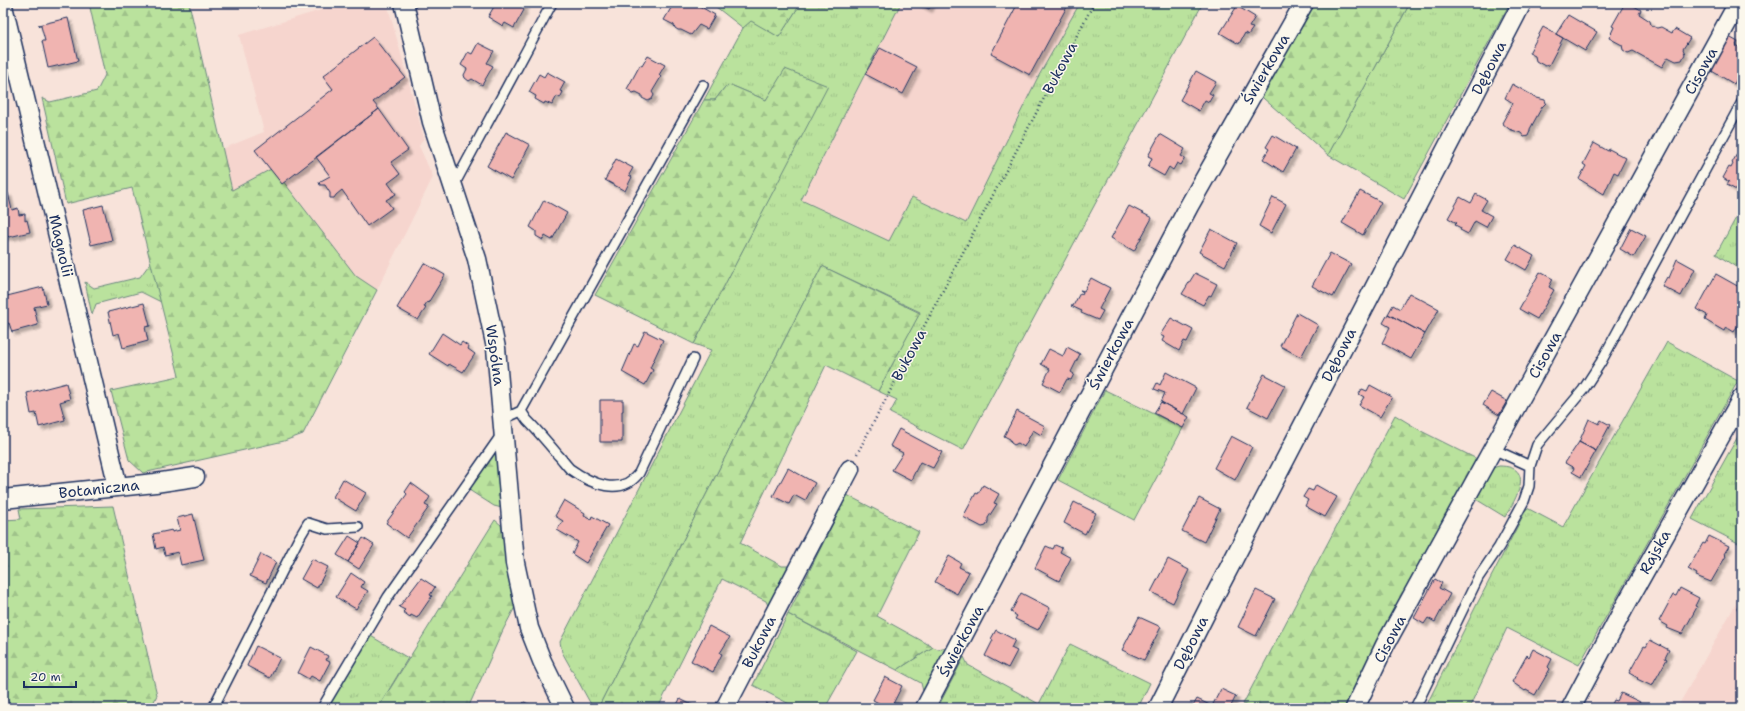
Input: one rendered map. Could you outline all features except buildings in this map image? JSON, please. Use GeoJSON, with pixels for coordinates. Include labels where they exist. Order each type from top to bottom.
{"type":"FeatureCollection","features":[{"type":"Feature","properties":{"kind":"street","name":"Wspólna"},"geometry":{"type":"LineString","coordinates":[[404,3],[432,122],[477,259],[496,348],[515,562],[529,628],[542,661],[565,708]]}},
{"type":"Feature","properties":{"kind":"street","name":"Świerkowa"},"geometry":{"type":"LineString","coordinates":[[925,708],[1189,206],[1304,3]]}},
{"type":"Feature","properties":{"kind":"street","name":"Dębowa"},"geometry":{"type":"LineString","coordinates":[[1158,708],[1522,3]]}},
{"type":"Feature","properties":{"kind":"street","name":"Cisowa"},"geometry":{"type":"LineString","coordinates":[[1355,708],[1385,645],[1738,3]]}},
{"type":"Feature","properties":{"kind":"street","name":"Magnolii"},"geometry":{"type":"LineString","coordinates":[[3,6],[118,487]]}},
{"type":"Feature","properties":{"kind":"street","name":"Rajska"},"geometry":{"type":"LineString","coordinates":[[1571,708],[1624,608],[1742,398]]}},
{"type":"Feature","properties":{"kind":"street","name":"Bukowa"},"geometry":{"type":"LineString","coordinates":[[725,708],[850,469]]}},
{"type":"Feature","properties":{"kind":"street","name":"Botaniczna"},"geometry":{"type":"LineString","coordinates":[[3,499],[195,477]]}},
{"type":"Feature","properties":{"kind":"lane"},"geometry":{"type":"LineString","coordinates":[[453,188],[552,3]]}},
{"type":"Feature","properties":{"kind":"lane"},"geometry":{"type":"LineString","coordinates":[[322,708],[388,597],[502,424],[510,416],[521,411],[703,86]]}},
{"type":"Feature","properties":{"kind":"lane"},"geometry":{"type":"LineString","coordinates":[[1415,708],[1478,578],[1499,547],[1524,501],[1529,486],[1530,466],[1538,445],[1583,390],[1601,362],[1742,102]]}},
{"type":"Feature","properties":{"kind":"lane"},"geometry":{"type":"LineString","coordinates":[[521,411],[527,420],[569,468],[589,480],[611,487],[620,487],[629,483],[639,473],[693,359]]}},
{"type":"Feature","properties":{"kind":"lane"},"geometry":{"type":"LineString","coordinates":[[1493,449],[1530,466]]}},
{"type":"Feature","properties":{"kind":"lane"},"geometry":{"type":"LineString","coordinates":[[214,708],[298,540],[308,523],[327,529],[358,527]]}},
{"type":"Feature","properties":{"kind":"path","name":"Bukowa"},"geometry":{"type":"LineString","coordinates":[[850,469],[1094,3]]}},
{"type":"Feature","properties":{"kind":"shaded area"},"geometry":{"type":"Polygon","coordinates":[[[344,3],[387,3],[424,138],[419,146],[433,177],[377,290],[232,191],[222,149],[264,132],[239,35],[344,3]]]}},
{"type":"Feature","properties":{"kind":"shaded area"},"geometry":{"type":"Polygon","coordinates":[[[901,3],[1080,3],[1037,79],[966,223],[912,197],[890,241],[801,200],[901,3]]]}},
{"type":"Feature","properties":{"kind":"shaded area"},"geometry":{"type":"Polygon","coordinates":[[[1742,593],[1742,708],[1677,708],[1742,593]]]}},
{"type":"Feature","properties":{"kind":"green space"},"geometry":{"type":"Polygon","coordinates":[[[89,3],[189,3],[232,190],[273,168],[356,276],[377,290],[303,434],[284,441],[143,473],[129,460],[111,391],[179,376],[132,188],[66,204],[42,98],[50,102],[97,91],[105,75],[89,3]]]}},
{"type":"Feature","properties":{"kind":"green space"},"geometry":{"type":"Polygon","coordinates":[[[711,3],[801,3],[779,37],[751,21],[743,28],[711,3]]]}},
{"type":"Feature","properties":{"kind":"green space"},"geometry":{"type":"Polygon","coordinates":[[[801,3],[901,3],[801,200],[889,241],[912,197],[966,223],[1037,79],[1080,3],[1203,3],[963,450],[890,413],[897,400],[878,391],[920,312],[822,266],[598,708],[593,708],[562,652],[560,642],[711,350],[694,344],[827,86],[786,70],[766,100],[733,86],[725,87],[715,100],[704,100],[743,28],[751,20],[779,37],[801,3]]]}},
{"type":"Feature","properties":{"kind":"green space"},"geometry":{"type":"Polygon","coordinates":[[[1310,3],[1410,3],[1328,155],[1255,91],[1310,3]]]}},
{"type":"Feature","properties":{"kind":"green space"},"geometry":{"type":"Polygon","coordinates":[[[1410,3],[1510,3],[1404,199],[1328,155],[1410,3]]]}},
{"type":"Feature","properties":{"kind":"green space"},"geometry":{"type":"Polygon","coordinates":[[[785,69],[828,86],[694,344],[595,295],[704,100],[715,100],[725,87],[733,86],[766,100],[785,69]]]}},
{"type":"Feature","properties":{"kind":"green space"},"geometry":{"type":"Polygon","coordinates":[[[1742,207],[1742,271],[1716,254],[1742,207]]]}},
{"type":"Feature","properties":{"kind":"green space"},"geometry":{"type":"Polygon","coordinates":[[[151,262],[161,302],[141,292],[96,304],[92,315],[85,282],[94,288],[140,277],[151,262]]]}},
{"type":"Feature","properties":{"kind":"green space"},"geometry":{"type":"Polygon","coordinates":[[[822,266],[920,313],[878,391],[826,365],[740,543],[782,566],[790,566],[769,608],[766,601],[722,579],[658,708],[598,708],[822,266]]]}},
{"type":"Feature","properties":{"kind":"green space"},"geometry":{"type":"Polygon","coordinates":[[[1667,342],[1738,381],[1579,665],[1507,628],[1469,708],[1425,708],[1527,508],[1563,527],[1667,342]]]}},
{"type":"Feature","properties":{"kind":"green space"},"geometry":{"type":"Polygon","coordinates":[[[1105,390],[1183,428],[1134,520],[1058,480],[1105,390]]]}},
{"type":"Feature","properties":{"kind":"green space"},"geometry":{"type":"Polygon","coordinates":[[[1395,415],[1423,432],[1479,460],[1347,708],[1251,708],[1243,704],[1395,415]]]}},
{"type":"Feature","properties":{"kind":"green space"},"geometry":{"type":"Polygon","coordinates":[[[1742,429],[1742,545],[1692,519],[1742,429]]]}},
{"type":"Feature","properties":{"kind":"green space"},"geometry":{"type":"Polygon","coordinates":[[[496,450],[502,508],[494,506],[469,490],[496,450]]]}},
{"type":"Feature","properties":{"kind":"green space"},"geometry":{"type":"Polygon","coordinates":[[[1499,466],[1511,467],[1517,472],[1520,478],[1518,493],[1505,517],[1474,498],[1489,469],[1499,466]]]}},
{"type":"Feature","properties":{"kind":"green space"},"geometry":{"type":"Polygon","coordinates":[[[847,495],[919,532],[877,616],[933,647],[897,670],[788,614],[847,495]]]}},
{"type":"Feature","properties":{"kind":"green space"},"geometry":{"type":"Polygon","coordinates":[[[113,506],[157,695],[151,708],[10,708],[3,678],[3,520],[21,519],[19,509],[113,506]]]}},
{"type":"Feature","properties":{"kind":"green space"},"geometry":{"type":"Polygon","coordinates":[[[495,520],[501,525],[515,607],[468,708],[378,708],[495,520]]]}},
{"type":"Feature","properties":{"kind":"green space"},"geometry":{"type":"Polygon","coordinates":[[[788,614],[857,651],[825,708],[797,708],[753,685],[788,614]]]}},
{"type":"Feature","properties":{"kind":"green space"},"geometry":{"type":"Polygon","coordinates":[[[369,635],[408,658],[378,708],[326,708],[369,635]]]}},
{"type":"Feature","properties":{"kind":"green space"},"geometry":{"type":"Polygon","coordinates":[[[1070,644],[1150,683],[1138,708],[938,707],[964,657],[968,665],[1039,704],[1070,644]]]}},
{"type":"Feature","properties":{"kind":"green space"},"geometry":{"type":"Polygon","coordinates":[[[933,647],[938,649],[947,647],[929,687],[923,691],[921,683],[897,670],[933,647]]]}}]}
